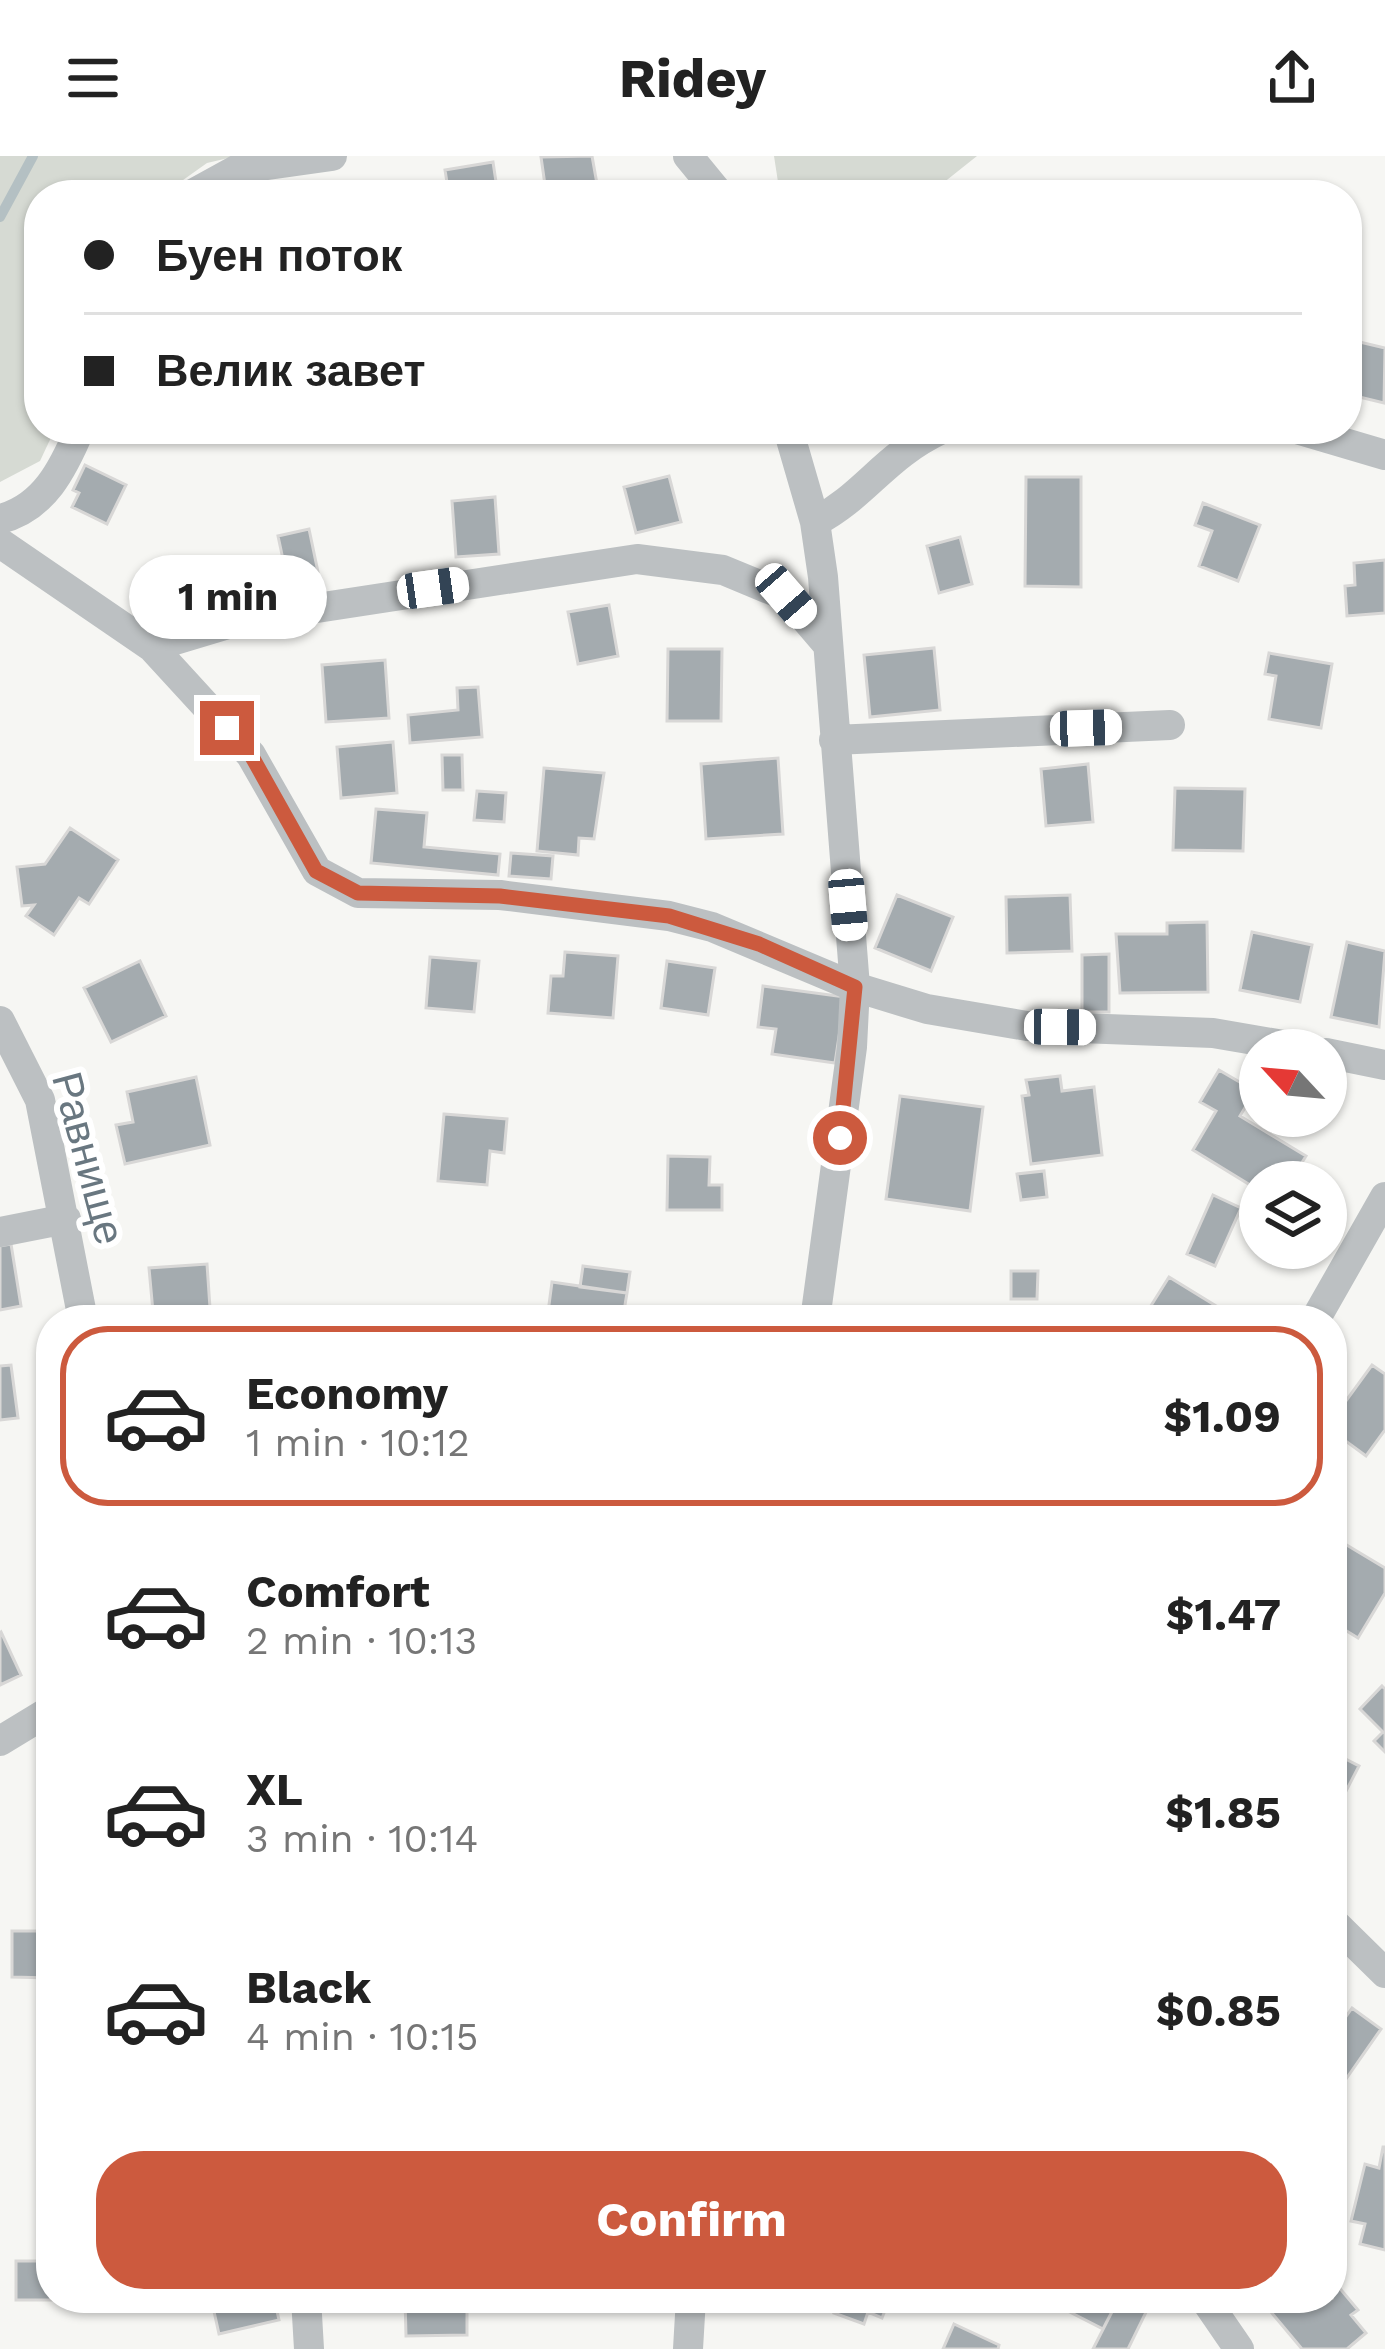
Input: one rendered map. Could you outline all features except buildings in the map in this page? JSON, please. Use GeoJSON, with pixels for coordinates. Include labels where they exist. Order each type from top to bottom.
{"type":"FeatureCollection","features":[{"type":"Feature","properties":{"kind":"street"},"geometry":{"type":"LineString","coordinates":[[219,180],[238,170],[332,156]]}},
{"type":"Feature","properties":{"kind":"street"},"geometry":{"type":"LineString","coordinates":[[688,156],[708,180]]}},
{"type":"Feature","properties":{"kind":"street"},"geometry":{"type":"LineString","coordinates":[[0,519],[25,512],[63,469],[74,444]]}},
{"type":"Feature","properties":{"kind":"street"},"geometry":{"type":"LineString","coordinates":[[792,444],[815,522],[855,987],[817,1305]]}},
{"type":"Feature","properties":{"kind":"street"},"geometry":{"type":"LineString","coordinates":[[815,522],[848,502],[909,444]]}},
{"type":"Feature","properties":{"kind":"street"},"geometry":{"type":"LineString","coordinates":[[1348,444],[1385,455]]}},
{"type":"Feature","properties":{"kind":"street"},"geometry":{"type":"LineString","coordinates":[[0,543],[152,646],[251,755],[316,871],[358,893],[500,896],[669,916],[759,944],[896,1003],[986,1022],[1239,1037]]}},
{"type":"Feature","properties":{"kind":"street"},"geometry":{"type":"LineString","coordinates":[[152,646],[245,619],[637,559],[723,569],[786,596],[827,644]]}},
{"type":"Feature","properties":{"kind":"street"},"geometry":{"type":"LineString","coordinates":[[833,740],[1170,725]]}},
{"type":"Feature","properties":{"kind":"street","name":"Равнище"},"geometry":{"type":"LineString","coordinates":[[0,1021],[40,1100],[80,1305]]}},
{"type":"Feature","properties":{"kind":"street"},"geometry":{"type":"LineString","coordinates":[[1347,1057],[1385,1065]]}},
{"type":"Feature","properties":{"kind":"street"},"geometry":{"type":"LineString","coordinates":[[1324,1305],[1385,1197]]}},
{"type":"Feature","properties":{"kind":"street"},"geometry":{"type":"LineString","coordinates":[[0,1232],[66,1219]]}},
{"type":"Feature","properties":{"kind":"street"},"geometry":{"type":"LineString","coordinates":[[0,1742],[36,1719]]}},
{"type":"Feature","properties":{"kind":"street"},"geometry":{"type":"LineString","coordinates":[[1347,1936],[1385,1973]]}},
{"type":"Feature","properties":{"kind":"street"},"geometry":{"type":"LineString","coordinates":[[307,2313],[309,2349]]}},
{"type":"Feature","properties":{"kind":"street"},"geometry":{"type":"LineString","coordinates":[[688,2349],[691,2313]]}},
{"type":"Feature","properties":{"kind":"street"},"geometry":{"type":"LineString","coordinates":[[1214,2313],[1239,2349]]}},
{"type":"Feature","properties":{"kind":"shaded area"},"geometry":{"type":"Polygon","coordinates":[[[0,156],[237,156],[207,163],[183,180],[24,180],[24,444],[48,444],[40,461],[0,482],[0,156]]]}},
{"type":"Feature","properties":{"kind":"shaded area"},"geometry":{"type":"Polygon","coordinates":[[[774,156],[977,156],[947,180],[778,180],[774,156]]]}},
{"type":"Feature","properties":{"kind":"waterway"},"geometry":{"type":"LineString","coordinates":[[0,217],[33,156]]}},
{"type":"Feature","properties":{"kind":"route"},"geometry":{"type":"LineString","coordinates":[[227,728],[251,755],[316,871],[358,893],[500,896],[669,916],[759,944],[855,987],[840,1138]]}}]}
